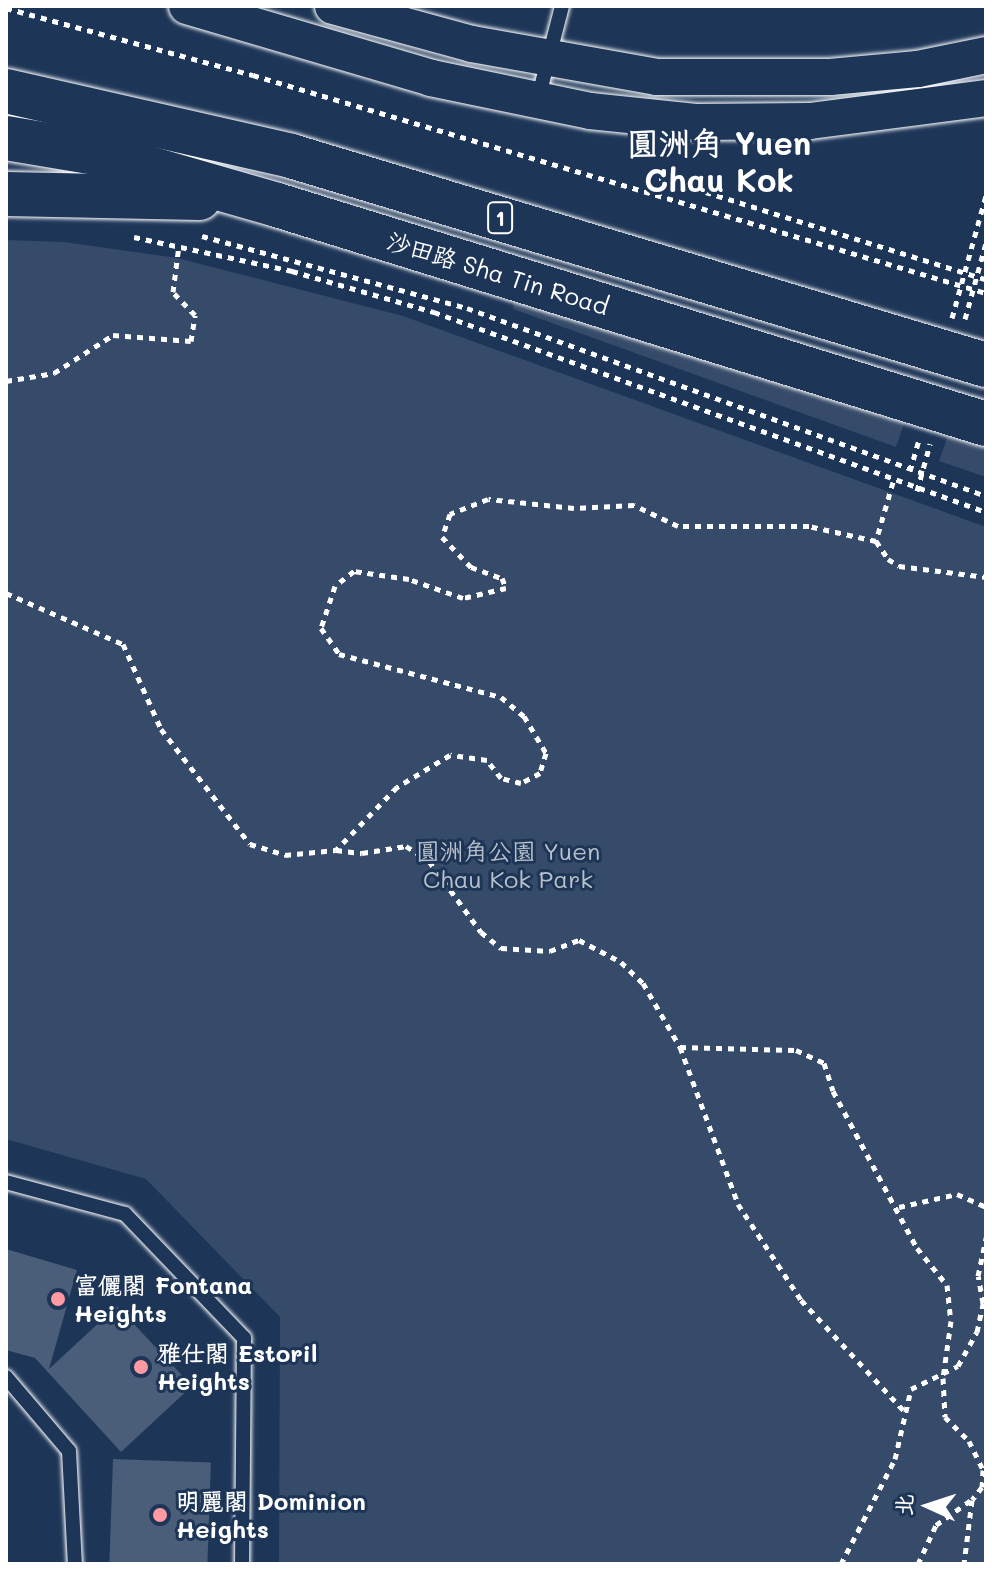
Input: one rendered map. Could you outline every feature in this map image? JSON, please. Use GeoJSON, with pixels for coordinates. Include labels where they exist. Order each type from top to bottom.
{"type":"FeatureCollection","features":[{"type":"Feature","properties":{"kind":"highway","name":"1"},"geometry":{"type":"LineString","coordinates":[[7,91],[291,156],[974,347]]}},
{"type":"Feature","properties":{"kind":"highway","name":"沙田路 Sha Tin Road"},"geometry":{"type":"LineString","coordinates":[[6,138],[96,153],[277,205],[986,424]]}},
{"type":"Feature","properties":{"kind":"highway"},"geometry":{"type":"LineString","coordinates":[[6,194],[277,205]]}},
{"type":"Feature","properties":{"kind":"street"},"geometry":{"type":"LineString","coordinates":[[187,6],[403,70],[537,103],[654,119],[763,122],[863,118],[986,98]]}},
{"type":"Feature","properties":{"kind":"street"},"geometry":{"type":"LineString","coordinates":[[333,6],[548,60],[657,77],[752,80],[918,69],[986,55]]}},
{"type":"Feature","properties":{"kind":"lane"},"geometry":{"type":"LineString","coordinates":[[537,103],[562,6]]}},
{"type":"Feature","properties":{"kind":"lane"},"geometry":{"type":"LineString","coordinates":[[6,1182],[125,1214],[244,1338],[242,1564]]}},
{"type":"Feature","properties":{"kind":"lane"},"geometry":{"type":"LineString","coordinates":[[6,1377],[69,1451],[75,1564]]}},
{"type":"Feature","properties":{"kind":"path"},"geometry":{"type":"LineString","coordinates":[[6,8],[253,75],[986,293]]}},
{"type":"Feature","properties":{"kind":"path"},"geometry":{"type":"LineString","coordinates":[[648,174],[986,279]]}},
{"type":"Feature","properties":{"kind":"path"},"geometry":{"type":"LineString","coordinates":[[950,325],[986,195]]}},
{"type":"Feature","properties":{"kind":"path"},"geometry":{"type":"LineString","coordinates":[[189,233],[467,308],[986,496]]}},
{"type":"Feature","properties":{"kind":"path"},"geometry":{"type":"LineString","coordinates":[[123,236],[179,245],[434,312],[917,491],[986,512]]}},
{"type":"Feature","properties":{"kind":"path"},"geometry":{"type":"LineString","coordinates":[[974,347],[973,289],[986,243]]}},
{"type":"Feature","properties":{"kind":"path"},"geometry":{"type":"LineString","coordinates":[[6,381],[54,373],[113,335],[191,341],[195,315],[173,292],[179,245]]}},
{"type":"Feature","properties":{"kind":"path"},"geometry":{"type":"LineString","coordinates":[[910,471],[921,431]]}},
{"type":"Feature","properties":{"kind":"path"},"geometry":{"type":"LineString","coordinates":[[917,491],[934,432]]}},
{"type":"Feature","properties":{"kind":"path"},"geometry":{"type":"LineString","coordinates":[[876,541],[893,482]]}},
{"type":"Feature","properties":{"kind":"path"},"geometry":{"type":"LineString","coordinates":[[336,850],[397,787],[450,755],[487,760],[501,778],[515,783],[533,780],[544,767],[546,753],[540,738],[501,697],[339,654],[321,628],[335,586],[354,571],[409,579],[463,598],[506,588],[502,578],[471,567],[447,548],[443,523],[450,514],[488,499],[574,508],[634,505],[678,526],[809,526],[876,541],[899,566],[986,577]]}},
{"type":"Feature","properties":{"kind":"path"},"geometry":{"type":"LineString","coordinates":[[6,593],[123,644],[161,729],[250,844],[285,855],[336,850],[362,853],[406,846],[429,861],[481,932],[501,948],[550,951],[579,940],[621,962],[643,983],[680,1047],[738,1204],[801,1300],[904,1411]]}},
{"type":"Feature","properties":{"kind":"path"},"geometry":{"type":"LineString","coordinates":[[680,1047],[796,1050],[824,1063],[859,1144],[899,1207],[917,1248],[947,1285],[951,1299],[943,1378],[945,1417],[969,1441],[983,1470],[982,1487],[972,1500],[936,1525],[918,1564]]}},
{"type":"Feature","properties":{"kind":"path"},"geometry":{"type":"LineString","coordinates":[[899,1207],[957,1194],[986,1207]]}},
{"type":"Feature","properties":{"kind":"path"},"geometry":{"type":"LineString","coordinates":[[841,1564],[895,1459],[911,1389],[943,1378],[958,1366],[977,1332],[983,1303],[978,1276],[986,1237]]}},
{"type":"Feature","properties":{"kind":"path"},"geometry":{"type":"LineString","coordinates":[[964,1564],[972,1500]]}},
{"type":"Feature","properties":{"kind":"green space","name":"圓洲角公園 Yuen Chau Kok Park"},"geometry":{"type":"Polygon","coordinates":[[[6,240],[64,242],[177,258],[403,316],[986,527],[986,1564],[279,1564],[280,1317],[146,1179],[6,1139],[6,240]]]}},
{"type":"Feature","properties":{"kind":"green space"},"geometry":{"type":"Polygon","coordinates":[[[514,300],[905,421],[896,447],[513,309],[514,300]]]}},
{"type":"Feature","properties":{"kind":"green space"},"geometry":{"type":"Polygon","coordinates":[[[949,433],[986,445],[986,477],[939,461],[949,433]]]}},
{"type":"Feature","properties":{"kind":"building"},"geometry":{"type":"Polygon","coordinates":[[[6,1249],[77,1270],[49,1369],[117,1306],[192,1386],[121,1452],[35,1358],[6,1350],[6,1249]]]}},
{"type":"Feature","properties":{"kind":"building","name":"明麗閣 Dominion Heights"},"geometry":{"type":"Polygon","coordinates":[[[113,1459],[211,1462],[207,1564],[109,1564],[113,1459]]]}},
{"type":"Feature","properties":{"kind":"place","name":"富儷閣 Fontana Heights"},"geometry":{"type":"Point","coordinates":[58,1299]}},
{"type":"Feature","properties":{"kind":"place","name":"雅仕閣 Estoril Heights"},"geometry":{"type":"Point","coordinates":[141,1367]}},
{"type":"Feature","properties":{"kind":"place","name":"明麗閣 Dominion Heights"},"geometry":{"type":"Point","coordinates":[160,1515]}},
{"type":"Feature","properties":{"kind":"district","name":"圓洲角 Yuen Chau Kok"},"geometry":{"type":"Point","coordinates":[719,162]}}]}
